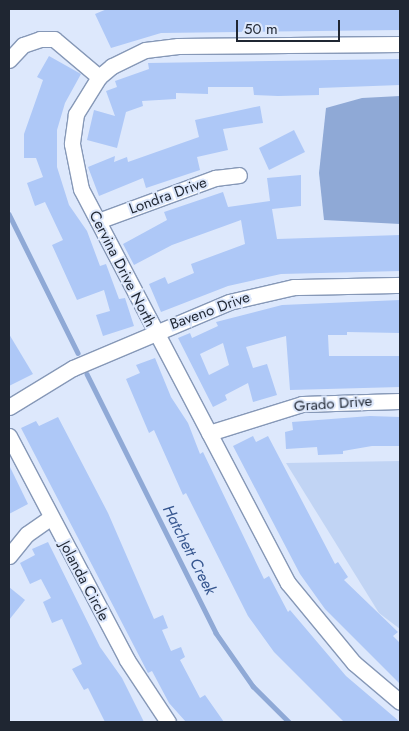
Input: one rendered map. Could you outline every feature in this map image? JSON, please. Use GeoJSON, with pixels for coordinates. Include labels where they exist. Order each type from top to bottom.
{"type":"FeatureCollection","features":[{"type":"Feature","properties":{"kind":"street"},"geometry":{"type":"LineString","coordinates":[[9,60],[23,45],[40,38],[54,39],[99,77]]}},
{"type":"Feature","properties":{"kind":"street","name":"Cervina Drive North"},"geometry":{"type":"LineString","coordinates":[[400,44],[161,48],[127,57],[99,77],[76,114],[72,144],[76,174],[98,221],[288,583],[354,663],[400,702]]}},
{"type":"Feature","properties":{"kind":"street","name":"Londra Drive"},"geometry":{"type":"LineString","coordinates":[[98,221],[215,178],[239,175]]}},
{"type":"Feature","properties":{"kind":"street","name":"Baveno Drive"},"geometry":{"type":"LineString","coordinates":[[9,407],[73,368],[155,331],[260,293],[294,287],[400,285]]}},
{"type":"Feature","properties":{"kind":"street","name":"Grado Drive"},"geometry":{"type":"LineString","coordinates":[[209,433],[296,406],[400,401]]}},
{"type":"Feature","properties":{"kind":"street","name":"Jolanda Circle"},"geometry":{"type":"LineString","coordinates":[[9,436],[127,660],[168,722]]}},
{"type":"Feature","properties":{"kind":"street"},"geometry":{"type":"LineString","coordinates":[[9,556],[27,534],[51,517]]}},
{"type":"Feature","properties":{"kind":"shaded area"},"geometry":{"type":"Polygon","coordinates":[[[400,96],[400,224],[324,220],[319,173],[326,108],[362,98],[400,96]]]}},
{"type":"Feature","properties":{"kind":"shaded area"},"geometry":{"type":"Polygon","coordinates":[[[400,461],[400,629],[379,613],[286,463],[400,461]]]}},
{"type":"Feature","properties":{"kind":"building"},"geometry":{"type":"Polygon","coordinates":[[[107,9],[400,9],[400,30],[161,33],[111,48],[95,14],[107,9]]]}},
{"type":"Feature","properties":{"kind":"building"},"geometry":{"type":"Polygon","coordinates":[[[49,56],[81,74],[65,103],[57,130],[57,167],[69,205],[87,231],[100,266],[106,264],[119,299],[125,298],[134,326],[103,336],[96,315],[110,311],[104,290],[77,300],[52,245],[63,240],[45,202],[35,206],[27,183],[43,177],[36,158],[24,158],[24,134],[43,80],[37,77],[49,56]]]}},
{"type":"Feature","properties":{"kind":"building"},"geometry":{"type":"Polygon","coordinates":[[[400,59],[400,85],[319,88],[319,95],[278,96],[254,95],[253,87],[208,87],[208,94],[176,93],[176,99],[142,101],[143,106],[126,112],[117,148],[87,140],[94,110],[115,116],[106,91],[117,87],[115,81],[149,69],[148,63],[400,59]]]}},
{"type":"Feature","properties":{"kind":"building"},"geometry":{"type":"Polygon","coordinates":[[[260,106],[263,123],[223,129],[228,150],[197,157],[200,170],[146,188],[143,178],[99,196],[88,167],[115,156],[114,162],[127,157],[128,162],[199,137],[195,120],[260,106]]]}},
{"type":"Feature","properties":{"kind":"building"},"geometry":{"type":"Polygon","coordinates":[[[294,130],[305,152],[269,170],[259,148],[294,130]]]}},
{"type":"Feature","properties":{"kind":"building"},"geometry":{"type":"Polygon","coordinates":[[[301,175],[301,206],[272,209],[277,239],[400,235],[400,271],[281,274],[228,286],[161,312],[149,284],[165,277],[168,284],[194,273],[191,264],[245,244],[241,220],[172,245],[134,265],[123,244],[167,220],[164,212],[223,192],[228,207],[270,201],[267,178],[301,175]]]}},
{"type":"Feature","properties":{"kind":"building"},"geometry":{"type":"Polygon","coordinates":[[[400,300],[400,333],[347,332],[347,335],[328,335],[329,356],[400,356],[400,387],[290,390],[286,336],[246,347],[253,368],[267,364],[277,395],[253,402],[248,383],[225,395],[227,400],[213,407],[178,338],[190,333],[192,338],[218,326],[216,322],[282,305],[400,300]],[[223,343],[200,354],[209,375],[229,365],[223,343]]]}},
{"type":"Feature","properties":{"kind":"building"},"geometry":{"type":"Polygon","coordinates":[[[9,334],[33,374],[9,386],[9,334]]]}},
{"type":"Feature","properties":{"kind":"building"},"geometry":{"type":"Polygon","coordinates":[[[155,358],[171,397],[188,423],[200,454],[203,452],[264,579],[269,576],[288,612],[290,610],[346,676],[400,722],[344,722],[274,652],[248,616],[186,493],[183,495],[154,430],[149,433],[126,379],[140,373],[136,365],[155,358]]]}},
{"type":"Feature","properties":{"kind":"building"},"geometry":{"type":"Polygon","coordinates":[[[370,416],[400,417],[400,446],[372,446],[343,451],[343,454],[318,455],[317,447],[286,449],[285,432],[293,430],[292,422],[370,416]]]}},
{"type":"Feature","properties":{"kind":"building"},"geometry":{"type":"Polygon","coordinates":[[[58,417],[108,513],[154,619],[163,615],[168,628],[162,630],[171,651],[181,647],[185,657],[180,660],[200,698],[205,695],[224,722],[186,722],[169,703],[152,671],[148,673],[21,428],[36,421],[39,426],[58,417]]]}},
{"type":"Feature","properties":{"kind":"building"},"geometry":{"type":"Polygon","coordinates":[[[253,436],[256,442],[268,436],[335,564],[338,562],[348,577],[344,580],[398,632],[393,636],[400,643],[400,684],[325,609],[300,574],[233,446],[253,436]]]}},
{"type":"Feature","properties":{"kind":"building"},"geometry":{"type":"Polygon","coordinates":[[[9,465],[28,504],[9,514],[9,465]]]}},
{"type":"Feature","properties":{"kind":"building"},"geometry":{"type":"Polygon","coordinates":[[[48,542],[100,647],[122,678],[144,722],[105,722],[88,688],[84,690],[72,669],[82,664],[62,619],[52,623],[43,602],[51,598],[41,579],[30,584],[20,563],[35,555],[32,549],[48,542]]]}},
{"type":"Feature","properties":{"kind":"building"},"geometry":{"type":"Polygon","coordinates":[[[9,587],[25,600],[9,620],[9,587]]]}},
{"type":"Feature","properties":{"kind":"waterway","name":"Hatchett Creek"},"geometry":{"type":"LineString","coordinates":[[9,214],[78,353]]}},
{"type":"Feature","properties":{"kind":"waterway","name":"Hatchett Creek"},"geometry":{"type":"LineString","coordinates":[[87,374],[216,633],[253,686],[289,722]]}}]}
